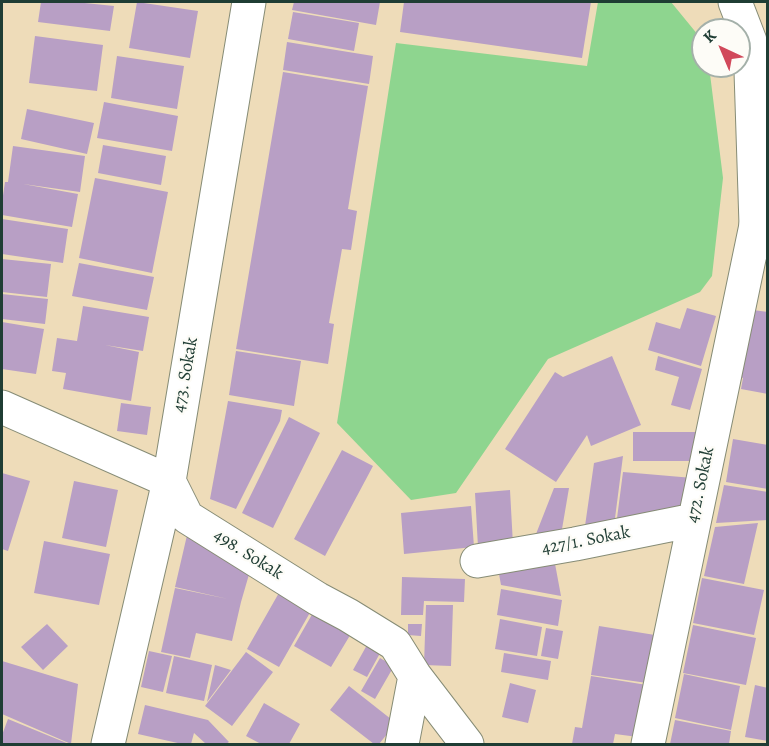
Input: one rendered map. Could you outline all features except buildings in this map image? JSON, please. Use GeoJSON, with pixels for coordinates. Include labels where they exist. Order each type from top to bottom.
{"type":"FeatureCollection","features":[{"type":"Feature","properties":{"kind":"street","name":"473. Sokak"},"geometry":{"type":"LineString","coordinates":[[108,744],[169,481],[249,2]]}},
{"type":"Feature","properties":{"kind":"street","name":"472. Sokak"},"geometry":{"type":"LineString","coordinates":[[648,744],[694,520],[762,234],[750,41],[735,2]]}},
{"type":"Feature","properties":{"kind":"street"},"geometry":{"type":"LineString","coordinates":[[2,407],[169,481]]}},
{"type":"Feature","properties":{"kind":"street","name":"498. Sokak"},"geometry":{"type":"LineString","coordinates":[[169,481],[187,517],[394,644],[415,676],[467,744]]}},
{"type":"Feature","properties":{"kind":"street","name":"427/1. Sokak"},"geometry":{"type":"LineString","coordinates":[[477,561],[694,520]]}},
{"type":"Feature","properties":{"kind":"street"},"geometry":{"type":"LineString","coordinates":[[402,744],[415,676]]}},
{"type":"Feature","properties":{"kind":"green space"},"geometry":{"type":"Polygon","coordinates":[[[598,2],[671,2],[691,26],[691,78],[710,78],[723,178],[712,276],[700,292],[548,359],[456,493],[411,500],[337,423],[396,43],[587,66],[598,2]]]}}]}
